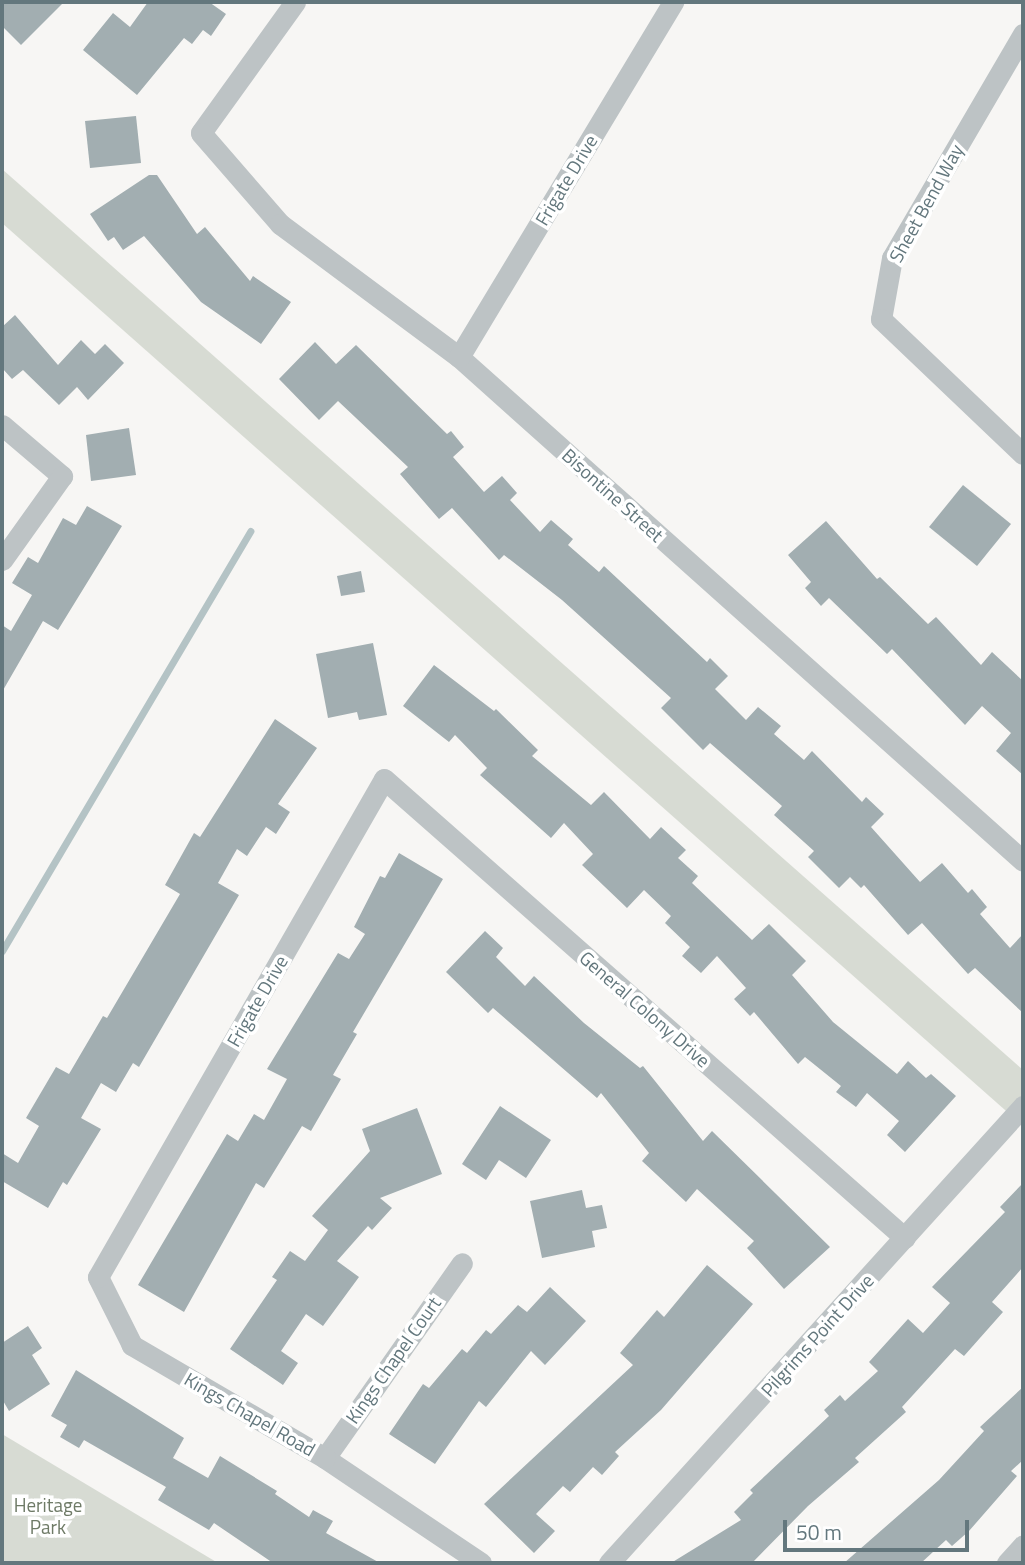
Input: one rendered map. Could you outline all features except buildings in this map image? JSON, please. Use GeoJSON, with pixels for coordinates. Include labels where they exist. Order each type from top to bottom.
{"type":"FeatureCollection","features":[{"type":"Feature","properties":{"kind":"street","name":"Bisontine Street"},"geometry":{"type":"LineString","coordinates":[[295,2],[201,133],[280,224],[459,357],[1023,861]]}},
{"type":"Feature","properties":{"kind":"street","name":"Frigate Drive"},"geometry":{"type":"LineString","coordinates":[[459,357],[673,2]]}},
{"type":"Feature","properties":{"kind":"street","name":"Sheet Bend Way"},"geometry":{"type":"LineString","coordinates":[[1023,34],[892,258],[881,318],[1023,454]]}},
{"type":"Feature","properties":{"kind":"street"},"geometry":{"type":"LineString","coordinates":[[2,425],[62,475],[2,560]]}},
{"type":"Feature","properties":{"kind":"street","name":"Frigate Drive"},"geometry":{"type":"LineString","coordinates":[[130,1223],[384,779]]}},
{"type":"Feature","properties":{"kind":"street","name":"General Colony Drive"},"geometry":{"type":"LineString","coordinates":[[384,779],[905,1238]]}},
{"type":"Feature","properties":{"kind":"street","name":"Pilgrims Point Drive"},"geometry":{"type":"LineString","coordinates":[[609,1563],[1023,1105]]}},
{"type":"Feature","properties":{"kind":"street","name":"Kings Chapel Road"},"geometry":{"type":"LineString","coordinates":[[130,1223],[98,1277],[132,1345],[325,1458],[481,1563]]}},
{"type":"Feature","properties":{"kind":"street","name":"Kings Chapel Court"},"geometry":{"type":"LineString","coordinates":[[325,1458],[461,1263]]}},
{"type":"Feature","properties":{"kind":"street"},"geometry":{"type":"LineString","coordinates":[[1007,1563],[1023,1545]]}},
{"type":"Feature","properties":{"kind":"green space"},"geometry":{"type":"Polygon","coordinates":[[[2,169],[1023,1070],[1023,1126],[2,223],[2,169]]]}},
{"type":"Feature","properties":{"kind":"green space","name":"Heritage Park"},"geometry":{"type":"Polygon","coordinates":[[[2,1434],[218,1563],[2,1563],[2,1434]]]}},
{"type":"Feature","properties":{"kind":"waterway"},"geometry":{"type":"LineString","coordinates":[[2,951],[250,531]]}}]}
